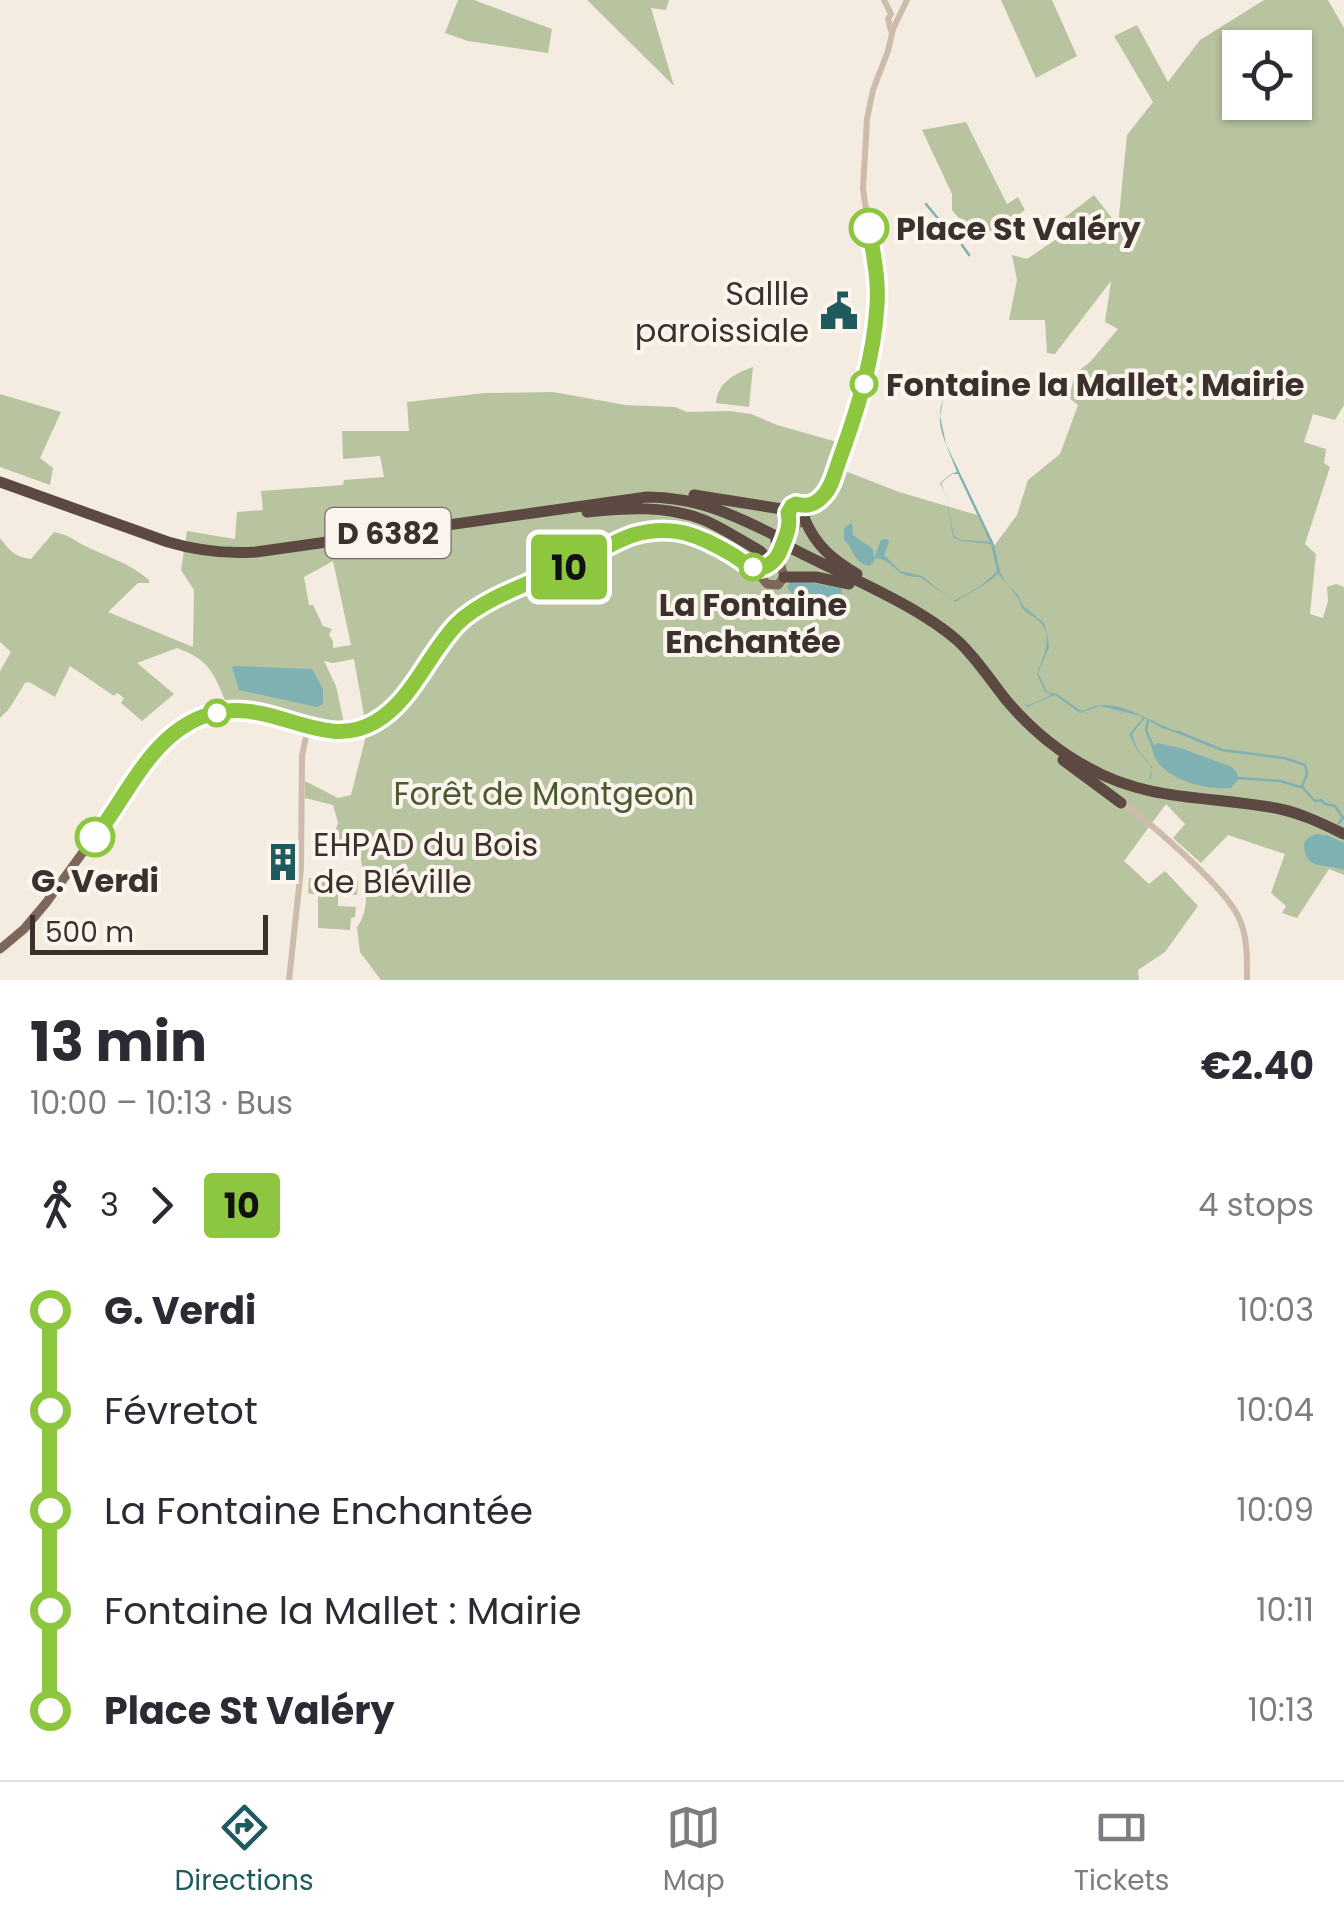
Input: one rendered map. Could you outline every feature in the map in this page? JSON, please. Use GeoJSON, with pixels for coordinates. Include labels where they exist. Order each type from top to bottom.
{"type":"FeatureCollection","features":[{"type":"Feature","properties":{"kind":"highway","name":"D 6382"},"geometry":{"type":"LineString","coordinates":[[0,484],[194,550],[226,553],[646,497],[686,500],[722,510],[946,626],[970,646],[1017,707],[1060,746],[1092,765],[1145,786],[1296,809],[1344,830]]}},
{"type":"Feature","properties":{"kind":"highway","name":"D 6382"},"geometry":{"type":"LineString","coordinates":[[0,484],[185,553],[222,558],[625,503],[674,503],[716,514],[777,539]]}},
{"type":"Feature","properties":{"kind":"highway"},"geometry":{"type":"LineString","coordinates":[[572,506],[664,492],[798,516],[830,557],[893,598]]}},
{"type":"Feature","properties":{"kind":"highway"},"geometry":{"type":"LineString","coordinates":[[538,516],[626,508],[682,514],[707,522],[760,551],[769,568],[831,579],[893,598]]}},
{"type":"Feature","properties":{"kind":"highway","name":"D 6382"},"geometry":{"type":"LineString","coordinates":[[893,598],[962,646],[1028,724],[1088,768],[1113,780],[1168,796],[1282,810],[1344,830]]}},
{"type":"Feature","properties":{"kind":"highway"},"geometry":{"type":"LineString","coordinates":[[1009,703],[1062,759],[1120,803]]}},
{"type":"Feature","properties":{"kind":"main road"},"geometry":{"type":"LineString","coordinates":[[0,949],[30,923],[152,756],[182,728],[210,714],[238,710],[262,712],[331,732],[363,728],[394,707],[444,639],[466,616],[488,603],[626,537],[651,531],[681,532],[769,568],[798,516]]}},
{"type":"Feature","properties":{"kind":"street"},"geometry":{"type":"LineString","coordinates":[[884,0],[894,19]]}},
{"type":"Feature","properties":{"kind":"street"},"geometry":{"type":"LineString","coordinates":[[798,516],[827,492],[861,397],[878,292],[863,179],[870,103],[894,19],[906,2]]}},
{"type":"Feature","properties":{"kind":"street"},"geometry":{"type":"LineString","coordinates":[[289,980],[302,856],[302,756],[308,726]]}},
{"type":"Feature","properties":{"kind":"street"},"geometry":{"type":"LineString","coordinates":[[1120,803],[1168,842],[1236,911],[1246,944],[1246,980]]}},
{"type":"Feature","properties":{"kind":"green space"},"geometry":{"type":"Polygon","coordinates":[[[458,0],[474,0],[552,29],[548,53],[468,41],[445,33],[458,0]]]}},
{"type":"Feature","properties":{"kind":"green space"},"geometry":{"type":"Polygon","coordinates":[[[587,0],[669,0],[666,10],[651,8],[674,86],[587,0]]]}},
{"type":"Feature","properties":{"kind":"green space"},"geometry":{"type":"Polygon","coordinates":[[[1001,0],[1052,0],[1077,56],[1036,78],[1001,0]]]}},
{"type":"Feature","properties":{"kind":"green space","name":"Forêt de Montgeon"},"geometry":{"type":"Polygon","coordinates":[[[1264,0],[1328,0],[1344,28],[1344,405],[1335,420],[1313,414],[1304,442],[1326,449],[1324,463],[1330,467],[1305,544],[1316,554],[1310,614],[1323,618],[1327,587],[1344,587],[1344,875],[1329,869],[1297,918],[1282,913],[1286,906],[1271,893],[1285,854],[1228,835],[1201,863],[1173,838],[1185,824],[1166,804],[1124,861],[1149,884],[1165,871],[1198,906],[1165,952],[1138,970],[1139,980],[381,980],[360,952],[357,927],[366,898],[360,846],[332,839],[338,823],[333,805],[305,798],[305,781],[338,798],[351,795],[367,732],[354,659],[324,661],[336,686],[345,728],[334,730],[229,709],[205,664],[177,648],[137,663],[174,694],[142,721],[121,703],[124,698],[117,693],[114,696],[70,666],[55,697],[25,683],[0,718],[0,671],[11,652],[0,642],[0,538],[13,553],[31,559],[54,532],[134,569],[149,583],[138,583],[108,612],[193,647],[194,590],[181,570],[187,531],[235,539],[237,512],[263,510],[261,491],[343,485],[344,480],[384,477],[380,456],[343,459],[342,431],[409,431],[407,402],[485,393],[553,392],[625,405],[675,407],[687,412],[751,414],[844,444],[840,469],[899,492],[977,515],[994,546],[1017,515],[1028,480],[1060,454],[1078,405],[1069,398],[1075,374],[1118,329],[1105,322],[1111,281],[1055,354],[1047,353],[1045,320],[1009,320],[1017,280],[1012,255],[1027,259],[1070,230],[1064,218],[1094,195],[1118,226],[1127,135],[1153,102],[1114,36],[1137,25],[1168,82],[1200,40],[1264,0]],[[333,561],[304,577],[309,605],[313,605],[323,626],[332,629],[329,635],[333,648],[351,645],[333,561]]]}},
{"type":"Feature","properties":{"kind":"green space"},"geometry":{"type":"Polygon","coordinates":[[[966,122],[1007,204],[1018,197],[1025,210],[992,234],[984,225],[972,234],[952,210],[952,194],[922,130],[966,122]]]}},
{"type":"Feature","properties":{"kind":"green space"},"geometry":{"type":"Polygon","coordinates":[[[753,367],[749,407],[716,403],[728,380],[753,367]]]}},
{"type":"Feature","properties":{"kind":"green space"},"geometry":{"type":"Polygon","coordinates":[[[0,394],[61,412],[40,458],[53,468],[50,485],[0,467],[0,394]]]}},
{"type":"Feature","properties":{"kind":"green space"},"geometry":{"type":"Polygon","coordinates":[[[309,878],[330,880],[331,893],[332,878],[358,881],[357,895],[338,894],[338,906],[356,907],[350,930],[318,928],[318,895],[308,893],[309,878]]]}},
{"type":"Feature","properties":{"kind":"water"},"geometry":{"type":"Polygon","coordinates":[[[940,416],[946,444],[994,544],[1006,582],[998,573],[955,602],[997,571],[991,544],[953,537],[947,501],[954,536],[990,542],[958,474],[941,483],[944,492],[940,483],[951,474],[957,472],[946,445],[940,416]]]}},
{"type":"Feature","properties":{"kind":"water"},"geometry":{"type":"Polygon","coordinates":[[[852,523],[853,535],[873,549],[874,558],[881,540],[888,539],[884,555],[900,571],[922,576],[948,597],[920,577],[905,575],[883,560],[876,558],[870,566],[861,562],[844,540],[844,528],[852,523]]]}},
{"type":"Feature","properties":{"kind":"water"},"geometry":{"type":"Polygon","coordinates":[[[790,582],[841,588],[843,595],[804,600],[791,593],[787,587],[790,582]]]}},
{"type":"Feature","properties":{"kind":"water"},"geometry":{"type":"Polygon","coordinates":[[[1007,584],[1018,595],[1023,606],[1044,623],[1049,648],[1038,673],[1047,692],[1057,694],[1081,711],[1096,706],[1106,705],[1116,706],[1137,714],[1177,731],[1145,718],[1132,734],[1152,770],[1137,750],[1130,736],[1141,716],[1100,706],[1080,713],[1055,695],[1025,711],[1028,706],[1023,704],[1052,695],[1045,692],[1037,674],[1046,647],[1044,627],[1026,612],[1007,584]]]}},
{"type":"Feature","properties":{"kind":"water"},"geometry":{"type":"Polygon","coordinates":[[[232,667],[312,669],[323,689],[323,704],[317,707],[239,690],[232,667]]]}},
{"type":"Feature","properties":{"kind":"water"},"geometry":{"type":"Polygon","coordinates":[[[1157,743],[1232,767],[1238,780],[1231,788],[1220,788],[1196,785],[1172,775],[1155,758],[1152,748],[1157,743]]]}},
{"type":"Feature","properties":{"kind":"water"},"geometry":{"type":"Polygon","coordinates":[[[1316,834],[1344,843],[1344,870],[1317,865],[1308,858],[1304,843],[1316,834]]]}},
{"type":"Feature","properties":{"kind":"waterway"},"geometry":{"type":"LineString","coordinates":[[926,204],[940,221]]}},
{"type":"Feature","properties":{"kind":"waterway"},"geometry":{"type":"LineString","coordinates":[[962,245],[969,255]]}},
{"type":"Feature","properties":{"kind":"waterway"},"geometry":{"type":"LineString","coordinates":[[1148,721],[1146,730],[1153,747]]}},
{"type":"Feature","properties":{"kind":"waterway"},"geometry":{"type":"LineString","coordinates":[[1178,732],[1222,750],[1284,758],[1305,765],[1307,774],[1302,787],[1315,801],[1335,806],[1343,818],[1339,823]]}},
{"type":"Feature","properties":{"kind":"waterway"},"geometry":{"type":"LineString","coordinates":[[1238,778],[1280,781],[1300,787]]}},
{"type":"Feature","properties":{"kind":"bus line","name":"10"},"geometry":{"type":"LineString","coordinates":[[95,837],[152,756],[168,738],[192,722],[218,712],[247,710],[331,732],[364,728],[394,707],[466,616],[626,537],[651,531],[681,532],[705,540],[753,567],[773,562],[788,530],[790,508],[814,503],[827,492],[861,397],[877,306],[869,228]]}},
{"type":"Feature","properties":{"kind":"place","name":"Place St Valéry"},"geometry":{"type":"Point","coordinates":[869,228]}},
{"type":"Feature","properties":{"kind":"place","name":"Sallle paroissiale"},"geometry":{"type":"Point","coordinates":[839,311]}},
{"type":"Feature","properties":{"kind":"place","name":"Fontaine la Mallet : Mairie"},"geometry":{"type":"Point","coordinates":[864,384]}},
{"type":"Feature","properties":{"kind":"place","name":"La Fontaine Enchantée"},"geometry":{"type":"Point","coordinates":[753,567]}},
{"type":"Feature","properties":{"kind":"place","name":"G. Verdi"},"geometry":{"type":"Point","coordinates":[95,837]}},
{"type":"Feature","properties":{"kind":"place","name":"EHPAD du Bois de Bléville"},"geometry":{"type":"Point","coordinates":[283,862]}}]}
